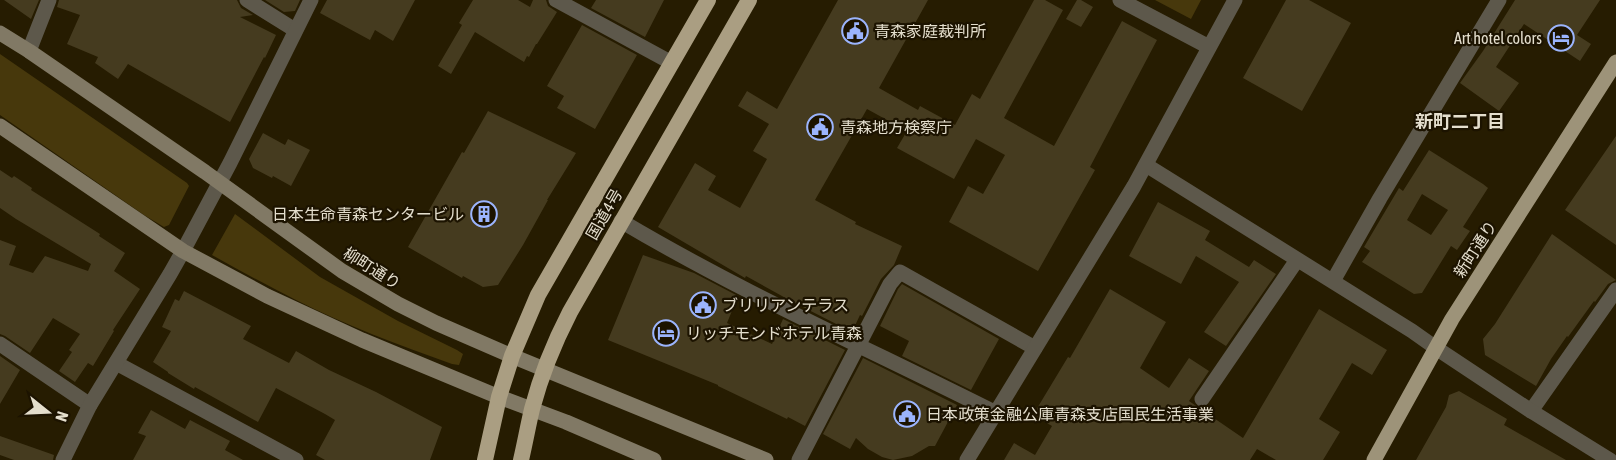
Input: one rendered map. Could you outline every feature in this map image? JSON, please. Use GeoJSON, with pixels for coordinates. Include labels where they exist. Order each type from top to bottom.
{"type":"FeatureCollection","features":[{"type":"Feature","properties":{"kind":"highway","name":"国道4号"},"geometry":{"type":"LineString","coordinates":[[485,460],[499,398],[512,356],[538,295],[708,0]]}},
{"type":"Feature","properties":{"kind":"highway","name":"国道4号"},"geometry":{"type":"LineString","coordinates":[[521,460],[532,409],[556,340],[621,221],[750,0]]}},
{"type":"Feature","properties":{"kind":"main road","name":"柳町通り"},"geometry":{"type":"LineString","coordinates":[[0,33],[362,284],[436,323],[766,460]]}},
{"type":"Feature","properties":{"kind":"main road","name":"新町通り"},"geometry":{"type":"LineString","coordinates":[[1374,460],[1452,319],[1616,62]]}},
{"type":"Feature","properties":{"kind":"main road"},"geometry":{"type":"LineString","coordinates":[[0,126],[183,250],[233,279],[362,340],[654,460]]}},
{"type":"Feature","properties":{"kind":"street"},"geometry":{"type":"LineString","coordinates":[[29,51],[49,0]]}},
{"type":"Feature","properties":{"kind":"street"},"geometry":{"type":"LineString","coordinates":[[248,0],[295,30]]}},
{"type":"Feature","properties":{"kind":"street"},"geometry":{"type":"LineString","coordinates":[[63,460],[90,405],[183,250],[311,0]]}},
{"type":"Feature","properties":{"kind":"street"},"geometry":{"type":"LineString","coordinates":[[556,0],[672,63]]}},
{"type":"Feature","properties":{"kind":"street"},"geometry":{"type":"LineString","coordinates":[[1120,0],[1209,47]]}},
{"type":"Feature","properties":{"kind":"street"},"geometry":{"type":"LineString","coordinates":[[967,460],[1146,165],[1235,0]]}},
{"type":"Feature","properties":{"kind":"street"},"geometry":{"type":"LineString","coordinates":[[1333,281],[1499,0]]}},
{"type":"Feature","properties":{"kind":"street"},"geometry":{"type":"LineString","coordinates":[[1146,165],[1412,331],[1532,411],[1590,455],[1610,460]]}},
{"type":"Feature","properties":{"kind":"street"},"geometry":{"type":"LineString","coordinates":[[621,221],[752,294],[996,413]]}},
{"type":"Feature","properties":{"kind":"street"},"geometry":{"type":"LineString","coordinates":[[1202,399],[1297,260]]}},
{"type":"Feature","properties":{"kind":"street"},"geometry":{"type":"LineString","coordinates":[[799,460],[890,284],[900,272],[1035,348]]}},
{"type":"Feature","properties":{"kind":"street"},"geometry":{"type":"LineString","coordinates":[[1532,411],[1616,291]]}},
{"type":"Feature","properties":{"kind":"street"},"geometry":{"type":"LineString","coordinates":[[0,344],[90,405]]}},
{"type":"Feature","properties":{"kind":"street"},"geometry":{"type":"LineString","coordinates":[[116,363],[296,460]]}},
{"type":"Feature","properties":{"kind":"shaded area"},"geometry":{"type":"Polygon","coordinates":[[[1155,0],[1201,0],[1191,19],[1155,0]]]}},
{"type":"Feature","properties":{"kind":"shaded area"},"geometry":{"type":"Polygon","coordinates":[[[0,54],[187,183],[189,186],[169,225],[164,227],[144,215],[0,115],[0,54]]]}},
{"type":"Feature","properties":{"kind":"shaded area"},"geometry":{"type":"Polygon","coordinates":[[[235,214],[320,277],[463,354],[459,365],[372,334],[333,317],[284,294],[212,255],[235,214]]]}},
{"type":"Feature","properties":{"kind":"building"},"geometry":{"type":"Polygon","coordinates":[[[4,0],[39,0],[31,19],[4,0]]]}},
{"type":"Feature","properties":{"kind":"building"},"geometry":{"type":"Polygon","coordinates":[[[59,0],[237,0],[241,8],[253,15],[240,17],[276,35],[230,122],[128,64],[118,79],[95,63],[98,57],[67,44],[80,15],[57,7],[59,0]]]}},
{"type":"Feature","properties":{"kind":"building"},"geometry":{"type":"Polygon","coordinates":[[[265,0],[300,0],[295,11],[284,12],[265,0]]]}},
{"type":"Feature","properties":{"kind":"building"},"geometry":{"type":"Polygon","coordinates":[[[327,0],[415,0],[393,41],[375,30],[370,40],[320,13],[327,0]]]}},
{"type":"Feature","properties":{"kind":"building"},"geometry":{"type":"Polygon","coordinates":[[[473,0],[518,0],[530,7],[533,0],[546,0],[548,6],[557,12],[524,62],[475,32],[451,74],[438,66],[462,25],[459,23],[473,0]]]}},
{"type":"Feature","properties":{"kind":"building"},"geometry":{"type":"Polygon","coordinates":[[[596,0],[664,0],[645,37],[591,8],[596,0]]]}},
{"type":"Feature","properties":{"kind":"building"},"geometry":{"type":"Polygon","coordinates":[[[838,0],[928,0],[879,88],[918,110],[920,106],[955,125],[972,94],[980,99],[1034,0],[1045,0],[1063,10],[1004,118],[1054,146],[1122,21],[1157,40],[1090,167],[1095,170],[1038,271],[949,222],[968,186],[983,194],[1005,155],[976,139],[954,179],[897,148],[907,131],[867,109],[815,200],[856,222],[855,224],[902,246],[894,265],[881,279],[852,332],[746,276],[745,278],[658,227],[695,163],[716,176],[708,190],[740,208],[767,159],[753,151],[769,124],[738,106],[747,91],[777,109],[838,0]]]}},
{"type":"Feature","properties":{"kind":"building"},"geometry":{"type":"Polygon","coordinates":[[[1077,0],[1093,7],[1081,27],[1066,19],[1077,0]]]}},
{"type":"Feature","properties":{"kind":"building"},"geometry":{"type":"Polygon","coordinates":[[[1286,0],[1309,0],[1351,23],[1302,111],[1243,78],[1286,0]]]}},
{"type":"Feature","properties":{"kind":"building"},"geometry":{"type":"Polygon","coordinates":[[[1515,0],[1600,0],[1577,35],[1591,44],[1580,61],[1524,24],[1496,67],[1519,83],[1499,111],[1460,83],[1515,0]]]}},
{"type":"Feature","properties":{"kind":"building"},"geometry":{"type":"Polygon","coordinates":[[[582,25],[637,55],[595,129],[557,108],[564,96],[547,86],[582,25]]]}},
{"type":"Feature","properties":{"kind":"building"},"geometry":{"type":"Polygon","coordinates":[[[488,111],[576,153],[498,285],[483,287],[463,276],[462,278],[408,247],[488,111]]]}},
{"type":"Feature","properties":{"kind":"building"},"geometry":{"type":"Polygon","coordinates":[[[263,133],[285,145],[288,139],[310,150],[291,186],[253,168],[249,159],[263,133]]]}},
{"type":"Feature","properties":{"kind":"building"},"geometry":{"type":"Polygon","coordinates":[[[1616,136],[1616,245],[1565,210],[1616,136]]]}},
{"type":"Feature","properties":{"kind":"building"},"geometry":{"type":"Polygon","coordinates":[[[1429,150],[1488,188],[1463,227],[1470,231],[1457,250],[1451,246],[1422,293],[1414,294],[1362,262],[1370,251],[1364,247],[1399,188],[1403,191],[1429,150]],[[1422,194],[1407,220],[1431,235],[1448,210],[1422,194]]]}},
{"type":"Feature","properties":{"kind":"building"},"geometry":{"type":"Polygon","coordinates":[[[0,170],[12,178],[14,176],[32,188],[31,190],[100,234],[99,236],[125,253],[114,271],[140,289],[93,366],[88,363],[75,382],[59,371],[72,352],[69,350],[80,334],[53,318],[30,353],[0,334],[0,240],[16,246],[9,265],[33,273],[45,256],[88,271],[91,264],[0,208],[0,170]]]}},
{"type":"Feature","properties":{"kind":"building"},"geometry":{"type":"Polygon","coordinates":[[[1158,202],[1210,231],[1205,240],[1249,267],[1254,260],[1276,274],[1226,346],[1204,332],[1239,282],[1196,256],[1181,284],[1129,256],[1158,202]]]}},
{"type":"Feature","properties":{"kind":"building"},"geometry":{"type":"Polygon","coordinates":[[[1552,234],[1616,280],[1608,284],[1567,336],[1536,386],[1485,355],[1483,339],[1552,234]]]}},
{"type":"Feature","properties":{"kind":"building"},"geometry":{"type":"Polygon","coordinates":[[[643,255],[694,273],[738,296],[727,323],[772,344],[783,319],[845,350],[805,426],[718,385],[608,340],[643,255]]]}},
{"type":"Feature","properties":{"kind":"building"},"geometry":{"type":"Polygon","coordinates":[[[902,284],[999,339],[971,390],[902,356],[909,341],[880,326],[902,284]]]}},
{"type":"Feature","properties":{"kind":"building"},"geometry":{"type":"Polygon","coordinates":[[[1110,289],[1166,322],[1140,368],[1169,388],[1189,358],[1209,371],[1189,401],[1243,438],[1319,309],[1387,350],[1372,375],[1352,363],[1319,419],[1340,432],[1323,460],[1276,460],[1257,449],[1250,460],[1004,460],[1014,443],[1035,455],[1052,426],[1033,415],[1068,357],[1070,358],[1110,289]]]}},
{"type":"Feature","properties":{"kind":"building"},"geometry":{"type":"Polygon","coordinates":[[[184,291],[251,326],[243,339],[289,363],[296,351],[442,427],[430,460],[325,460],[316,455],[335,420],[325,414],[276,388],[258,422],[168,373],[153,362],[171,331],[162,327],[175,299],[179,301],[184,291]]]}},
{"type":"Feature","properties":{"kind":"building"},"geometry":{"type":"Polygon","coordinates":[[[0,356],[20,370],[0,404],[0,356]]]}},
{"type":"Feature","properties":{"kind":"building"},"geometry":{"type":"Polygon","coordinates":[[[863,358],[957,405],[935,446],[929,446],[912,456],[893,460],[868,449],[856,438],[850,449],[823,434],[863,358]]]}},
{"type":"Feature","properties":{"kind":"building"},"geometry":{"type":"Polygon","coordinates":[[[1459,391],[1507,419],[1504,425],[1566,460],[1416,460],[1446,407],[1449,395],[1459,391]]]}},
{"type":"Feature","properties":{"kind":"building"},"geometry":{"type":"Polygon","coordinates":[[[151,410],[185,429],[190,420],[230,441],[225,450],[243,460],[133,460],[146,436],[138,433],[151,410]]]}},
{"type":"Feature","properties":{"kind":"building"},"geometry":{"type":"Polygon","coordinates":[[[0,436],[54,455],[53,460],[14,460],[0,455],[0,436]]]}},
{"type":"Feature","properties":{"kind":"place","name":"青森家庭裁判所"},"geometry":{"type":"Point","coordinates":[855,31]}},
{"type":"Feature","properties":{"kind":"place","name":"Art hotel colors"},"geometry":{"type":"Point","coordinates":[1561,38]}},
{"type":"Feature","properties":{"kind":"place","name":"青森地方検察庁"},"geometry":{"type":"Point","coordinates":[820,127]}},
{"type":"Feature","properties":{"kind":"place","name":"日本生命青森センタービル"},"geometry":{"type":"Point","coordinates":[484,214]}},
{"type":"Feature","properties":{"kind":"place","name":"ブリリアンテラス"},"geometry":{"type":"Point","coordinates":[703,305]}},
{"type":"Feature","properties":{"kind":"place","name":"リッチモンドホテル青森"},"geometry":{"type":"Point","coordinates":[666,333]}},
{"type":"Feature","properties":{"kind":"place","name":"日本政策金融公庫青森支店国民生活事業"},"geometry":{"type":"Point","coordinates":[907,414]}},
{"type":"Feature","properties":{"kind":"district","name":"新町二丁目"},"geometry":{"type":"Point","coordinates":[1460,122]}}]}
